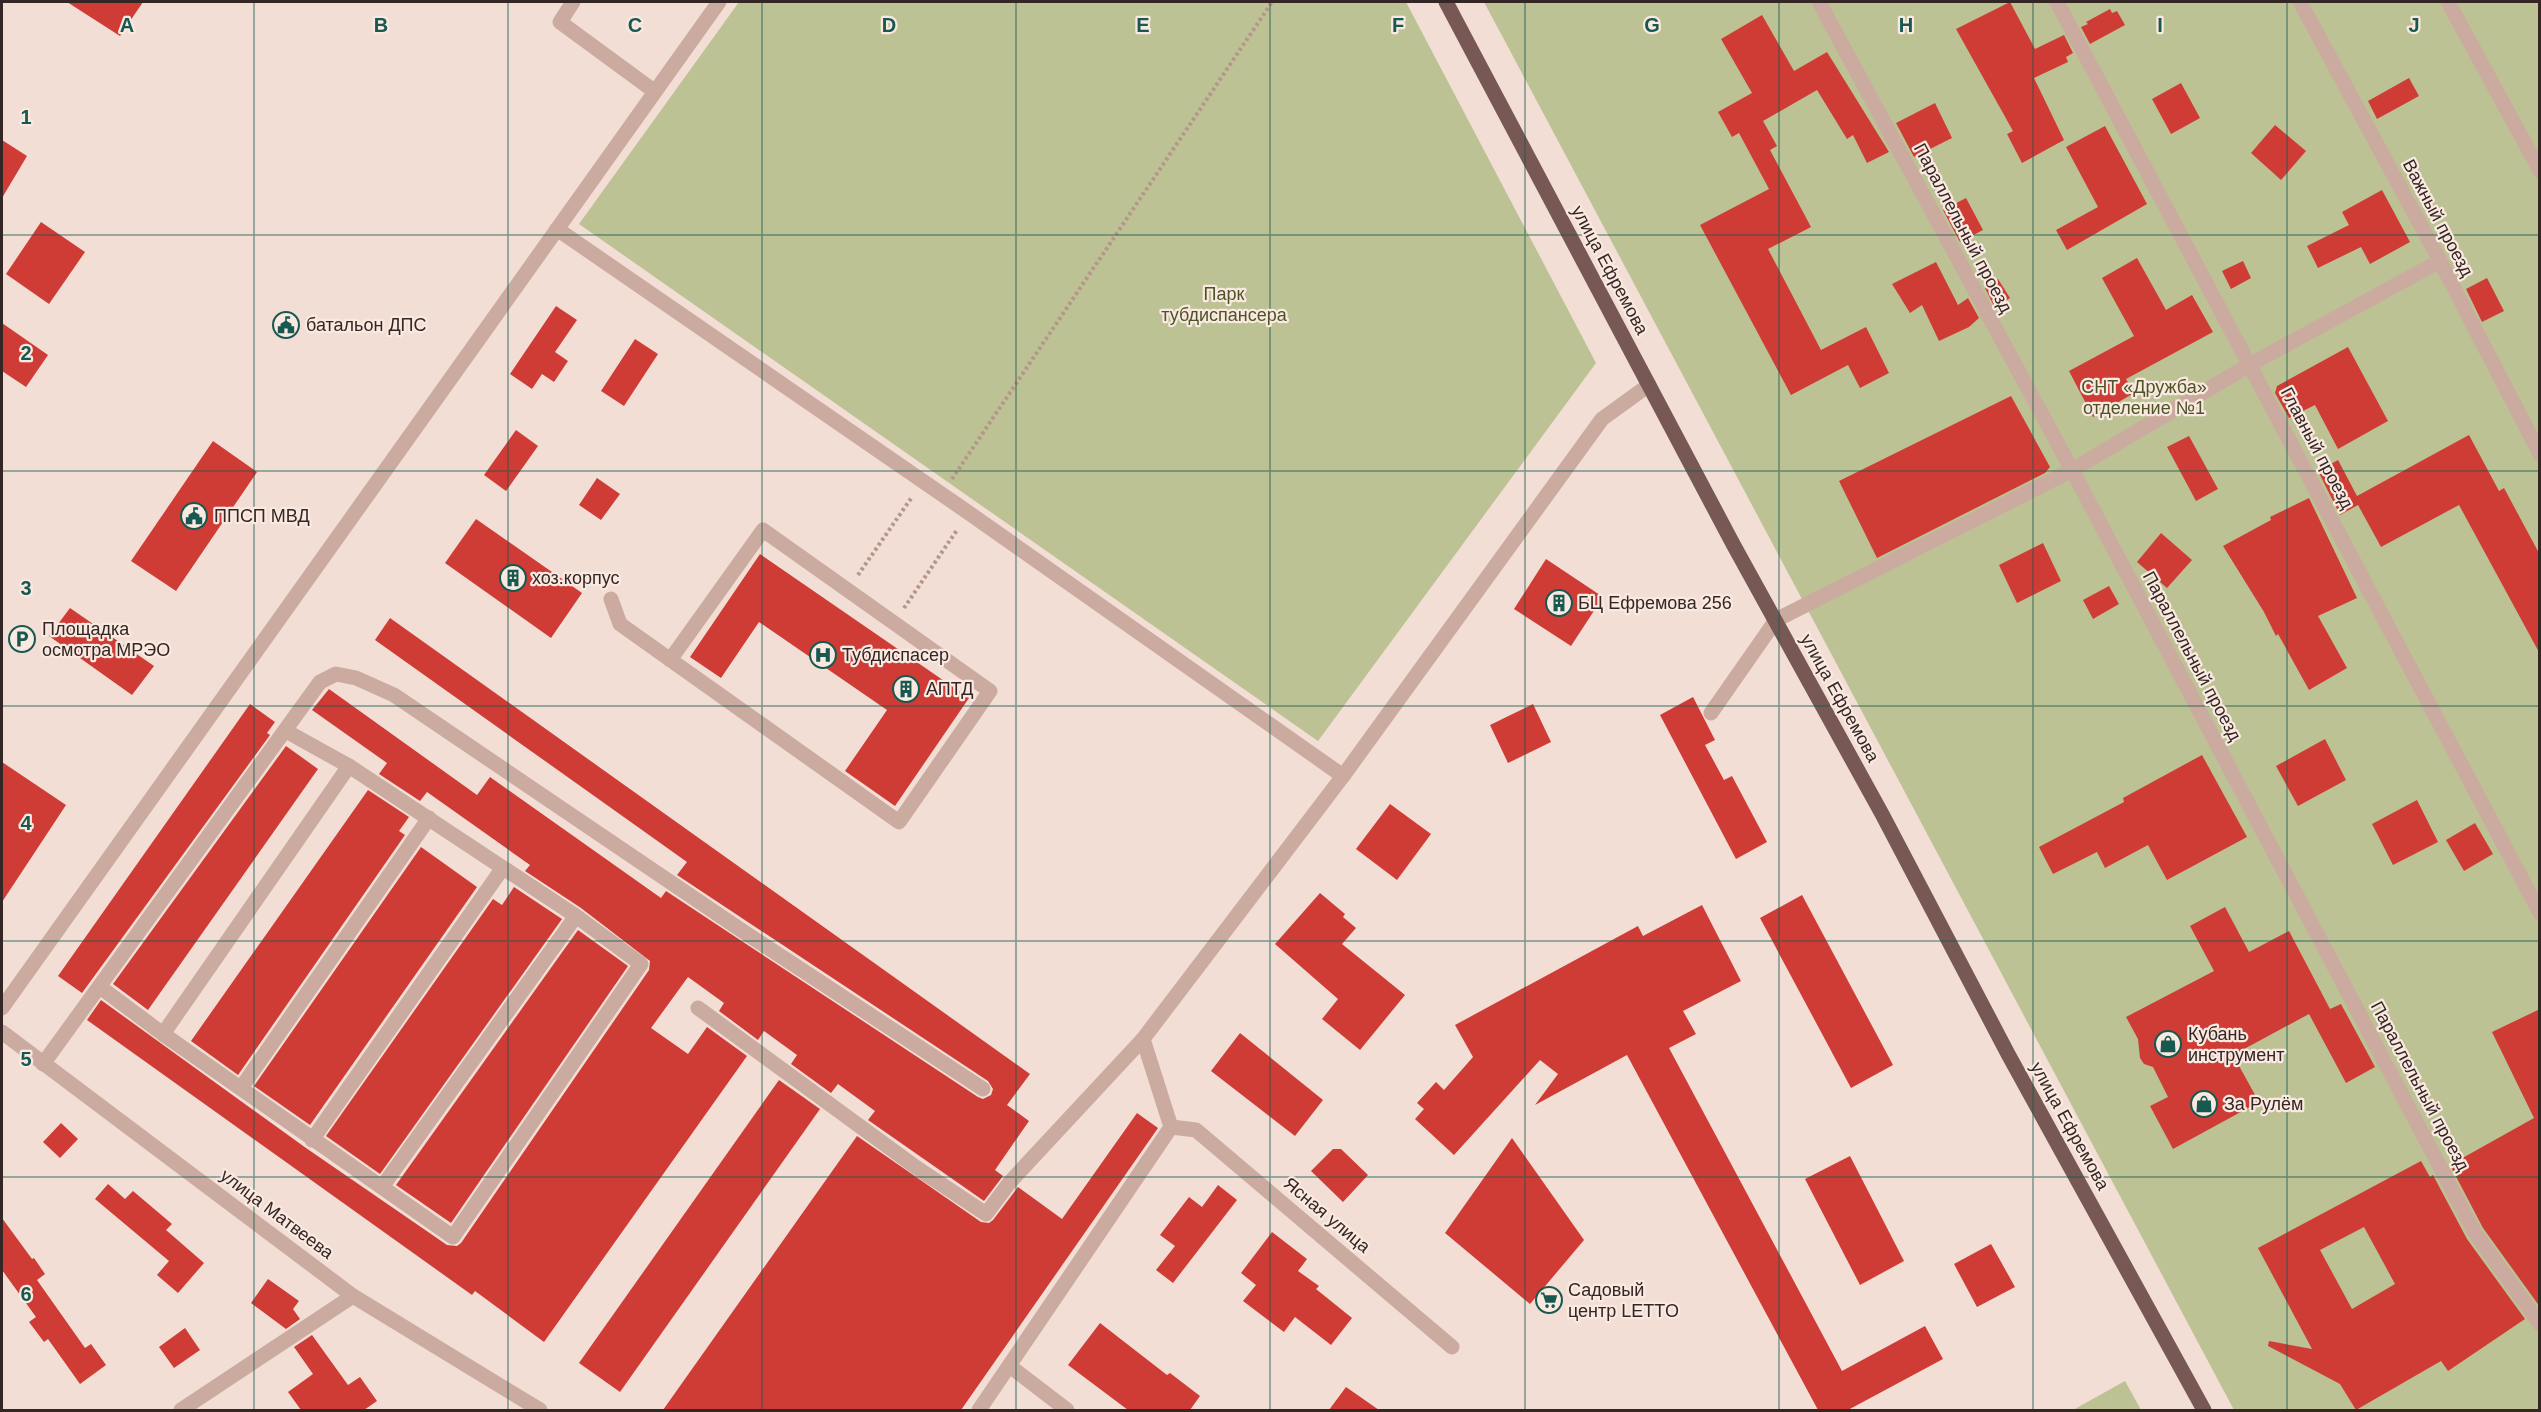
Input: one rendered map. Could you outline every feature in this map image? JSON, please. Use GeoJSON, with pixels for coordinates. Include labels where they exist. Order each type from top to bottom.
{"type":"FeatureCollection","features":[{"type":"Feature","properties":{"kind":"main road","name":"улица Ефремова"},"geometry":{"type":"LineString","coordinates":[[1446,2],[1733,544],[2008,1054],[2204,1410]]}},
{"type":"Feature","properties":{"kind":"street"},"geometry":{"type":"LineString","coordinates":[[573,2],[560,22],[654,91]]}},
{"type":"Feature","properties":{"kind":"street"},"geometry":{"type":"LineString","coordinates":[[2,1008],[719,2]]}},
{"type":"Feature","properties":{"kind":"street","name":"Параллельный проезд"},"geometry":{"type":"LineString","coordinates":[[1819,2],[2072,470],[2475,1233],[2540,1324]]}},
{"type":"Feature","properties":{"kind":"street","name":"Главный проезд"},"geometry":{"type":"LineString","coordinates":[[2057,2],[2251,364],[2540,913]]}},
{"type":"Feature","properties":{"kind":"street","name":"Важный проезд"},"geometry":{"type":"LineString","coordinates":[[2300,2],[2440,261],[2540,454]]}},
{"type":"Feature","properties":{"kind":"street"},"geometry":{"type":"LineString","coordinates":[[2448,2],[2538,167]]}},
{"type":"Feature","properties":{"kind":"street"},"geometry":{"type":"LineString","coordinates":[[557,229],[942,494],[1343,776]]}},
{"type":"Feature","properties":{"kind":"street"},"geometry":{"type":"LineString","coordinates":[[1711,713],[1776,620],[2072,470],[2251,364],[2440,261]]}},
{"type":"Feature","properties":{"kind":"street"},"geometry":{"type":"LineString","coordinates":[[698,1008],[917,1168],[986,1214],[1010,1182],[1143,1039],[1343,776],[1602,419],[1649,385]]}},
{"type":"Feature","properties":{"kind":"street"},"geometry":{"type":"LineString","coordinates":[[611,599],[620,624],[670,660],[899,822],[990,691],[763,530],[670,660]]}},
{"type":"Feature","properties":{"kind":"street"},"geometry":{"type":"LineString","coordinates":[[44,1064],[320,682],[336,674],[356,678],[394,695],[744,932],[983,1089]]}},
{"type":"Feature","properties":{"kind":"street"},"geometry":{"type":"LineString","coordinates":[[100,987],[312,1140],[453,1237],[641,964],[576,916],[502,869],[429,818],[349,766],[286,730]]}},
{"type":"Feature","properties":{"kind":"street"},"geometry":{"type":"LineString","coordinates":[[163,1034],[349,766]]}},
{"type":"Feature","properties":{"kind":"street"},"geometry":{"type":"LineString","coordinates":[[241,1088],[429,818]]}},
{"type":"Feature","properties":{"kind":"street"},"geometry":{"type":"LineString","coordinates":[[312,1140],[502,869]]}},
{"type":"Feature","properties":{"kind":"street"},"geometry":{"type":"LineString","coordinates":[[382,1187],[576,916]]}},
{"type":"Feature","properties":{"kind":"street","name":"улица Матвеева"},"geometry":{"type":"LineString","coordinates":[[2,1032],[353,1296],[540,1410]]}},
{"type":"Feature","properties":{"kind":"street"},"geometry":{"type":"LineString","coordinates":[[980,1410],[1171,1127],[1143,1039]]}},
{"type":"Feature","properties":{"kind":"street","name":"Ясная улица"},"geometry":{"type":"LineString","coordinates":[[1171,1127],[1196,1130],[1452,1347]]}},
{"type":"Feature","properties":{"kind":"street"},"geometry":{"type":"LineString","coordinates":[[181,1410],[353,1296]]}},
{"type":"Feature","properties":{"kind":"street"},"geometry":{"type":"LineString","coordinates":[[1011,1367],[1067,1410]]}},
{"type":"Feature","properties":{"kind":"path"},"geometry":{"type":"LineString","coordinates":[[942,494],[1272,2]]}},
{"type":"Feature","properties":{"kind":"path"},"geometry":{"type":"LineString","coordinates":[[847,590],[923,482]]}},
{"type":"Feature","properties":{"kind":"path"},"geometry":{"type":"LineString","coordinates":[[893,623],[969,513]]}},
{"type":"Feature","properties":{"kind":"green space","name":"Парк тубдиспансера"},"geometry":{"type":"Polygon","coordinates":[[[739,2],[1406,2],[1596,363],[1318,741],[579,224],[739,2]]]}},
{"type":"Feature","properties":{"kind":"green space","name":"СНТ «Дружба» отделение №1"},"geometry":{"type":"Polygon","coordinates":[[[1484,2],[2539,2],[2539,1410],[2234,1410],[1484,2]]]}},
{"type":"Feature","properties":{"kind":"green space"},"geometry":{"type":"Polygon","coordinates":[[[2125,1381],[2141,1410],[2073,1410],[2125,1381]]]}},
{"type":"Feature","properties":{"kind":"building"},"geometry":{"type":"Polygon","coordinates":[[[67,2],[143,2],[120,36],[67,2]]]}},
{"type":"Feature","properties":{"kind":"building"},"geometry":{"type":"Polygon","coordinates":[[[2010,2],[2035,49],[2064,35],[2073,53],[2066,57],[2068,62],[2034,78],[2064,140],[2022,163],[2007,134],[2013,131],[1956,29],[2010,2]]]}},
{"type":"Feature","properties":{"kind":"building"},"geometry":{"type":"Polygon","coordinates":[[[2110,9],[2112,13],[2117,11],[2125,25],[2090,44],[2081,27],[2110,9]]]}},
{"type":"Feature","properties":{"kind":"building"},"geometry":{"type":"Polygon","coordinates":[[[1762,15],[1794,71],[1827,52],[1889,152],[1867,163],[1853,135],[1847,139],[1817,90],[1763,121],[1777,146],[1770,150],[1811,227],[1768,249],[1821,350],[1866,327],[1889,373],[1860,388],[1848,365],[1791,395],[1700,225],[1769,189],[1739,133],[1732,137],[1718,112],[1752,93],[1721,39],[1762,15]]]}},
{"type":"Feature","properties":{"kind":"building"},"geometry":{"type":"Polygon","coordinates":[[[2409,78],[2419,96],[2377,119],[2368,101],[2409,78]]]}},
{"type":"Feature","properties":{"kind":"building"},"geometry":{"type":"Polygon","coordinates":[[[2181,83],[2200,118],[2171,134],[2152,99],[2181,83]]]}},
{"type":"Feature","properties":{"kind":"building"},"geometry":{"type":"Polygon","coordinates":[[[1935,103],[1952,138],[1914,157],[1896,123],[1935,103]]]}},
{"type":"Feature","properties":{"kind":"building"},"geometry":{"type":"Polygon","coordinates":[[[2275,125],[2306,151],[2281,180],[2251,153],[2275,125]]]}},
{"type":"Feature","properties":{"kind":"building"},"geometry":{"type":"Polygon","coordinates":[[[2105,126],[2147,204],[2067,250],[2056,230],[2098,207],[2066,147],[2105,126]]]}},
{"type":"Feature","properties":{"kind":"building"},"geometry":{"type":"Polygon","coordinates":[[[2,140],[27,156],[2,198],[2,140]]]}},
{"type":"Feature","properties":{"kind":"building"},"geometry":{"type":"Polygon","coordinates":[[[2382,190],[2410,242],[2370,264],[2361,247],[2318,268],[2307,246],[2349,225],[2342,212],[2382,190]]]}},
{"type":"Feature","properties":{"kind":"building"},"geometry":{"type":"Polygon","coordinates":[[[1966,198],[1983,230],[1960,242],[1943,210],[1966,198]]]}},
{"type":"Feature","properties":{"kind":"building"},"geometry":{"type":"Polygon","coordinates":[[[41,222],[85,252],[49,304],[6,274],[41,222]]]}},
{"type":"Feature","properties":{"kind":"building"},"geometry":{"type":"Polygon","coordinates":[[[2137,258],[2166,310],[2192,295],[2213,332],[2126,379],[2134,393],[2093,417],[2069,371],[2134,336],[2102,278],[2137,258]]]}},
{"type":"Feature","properties":{"kind":"building"},"geometry":{"type":"Polygon","coordinates":[[[2243,261],[2251,278],[2231,289],[2222,271],[2243,261]]]}},
{"type":"Feature","properties":{"kind":"building"},"geometry":{"type":"Polygon","coordinates":[[[1936,262],[1958,305],[1968,298],[1979,318],[1969,327],[1939,341],[1922,305],[1910,313],[1892,284],[1936,262]]]}},
{"type":"Feature","properties":{"kind":"building"},"geometry":{"type":"Polygon","coordinates":[[[2487,278],[2504,311],[2482,322],[2466,289],[2487,278]]]}},
{"type":"Feature","properties":{"kind":"building"},"geometry":{"type":"Polygon","coordinates":[[[1998,279],[2010,298],[1995,308],[1985,288],[1998,279]]]}},
{"type":"Feature","properties":{"kind":"building"},"geometry":{"type":"Polygon","coordinates":[[[556,306],[577,320],[555,352],[568,361],[554,382],[542,374],[532,389],[510,374],[556,306]]]}},
{"type":"Feature","properties":{"kind":"building"},"geometry":{"type":"Polygon","coordinates":[[[2,323],[48,355],[26,387],[2,371],[2,323]]]}},
{"type":"Feature","properties":{"kind":"building"},"geometry":{"type":"Polygon","coordinates":[[[635,339],[658,354],[624,406],[601,391],[635,339]]]}},
{"type":"Feature","properties":{"kind":"building"},"geometry":{"type":"Polygon","coordinates":[[[2348,347],[2388,421],[2338,449],[2315,405],[2289,418],[2275,393],[2277,386],[2348,347]]]}},
{"type":"Feature","properties":{"kind":"building"},"geometry":{"type":"Polygon","coordinates":[[[2011,396],[2050,467],[2045,473],[1877,558],[1839,481],[2011,396]]]}},
{"type":"Feature","properties":{"kind":"building"},"geometry":{"type":"Polygon","coordinates":[[[516,430],[538,446],[506,491],[484,475],[516,430]]]}},
{"type":"Feature","properties":{"kind":"building"},"geometry":{"type":"Polygon","coordinates":[[[2469,435],[2499,491],[2504,488],[2540,555],[2540,654],[2459,505],[2381,547],[2358,505],[2340,515],[2318,471],[2338,460],[2357,496],[2469,435]]]}},
{"type":"Feature","properties":{"kind":"building"},"geometry":{"type":"Polygon","coordinates":[[[2189,436],[2218,489],[2196,501],[2167,447],[2189,436]]]}},
{"type":"Feature","properties":{"kind":"building","name":"ППСП МВД"},"geometry":{"type":"Polygon","coordinates":[[[213,441],[257,472],[176,591],[131,561],[213,441]]]}},
{"type":"Feature","properties":{"kind":"building"},"geometry":{"type":"Polygon","coordinates":[[[597,478],[620,494],[601,520],[579,505],[597,478]]]}},
{"type":"Feature","properties":{"kind":"building"},"geometry":{"type":"Polygon","coordinates":[[[2309,498],[2357,598],[2318,616],[2347,668],[2309,690],[2278,634],[2276,636],[2264,612],[2223,546],[2271,520],[2270,517],[2309,498]]]}},
{"type":"Feature","properties":{"kind":"building","name":"хоз.корпус"},"geometry":{"type":"Polygon","coordinates":[[[476,519],[582,593],[551,638],[445,563],[476,519]]]}},
{"type":"Feature","properties":{"kind":"building"},"geometry":{"type":"Polygon","coordinates":[[[2161,533],[2192,560],[2167,588],[2137,562],[2161,533]]]}},
{"type":"Feature","properties":{"kind":"building"},"geometry":{"type":"Polygon","coordinates":[[[2043,543],[2061,581],[2017,603],[1999,565],[2043,543]]]}},
{"type":"Feature","properties":{"kind":"building","name":"АПТД"},"geometry":{"type":"Polygon","coordinates":[[[760,554],[969,698],[895,806],[845,771],[887,710],[759,622],[721,678],[690,657],[760,554]]]}},
{"type":"Feature","properties":{"kind":"building","name":"БЦ Ефремова 256"},"geometry":{"type":"Polygon","coordinates":[[[1546,559],[1603,597],[1571,646],[1514,609],[1546,559]]]}},
{"type":"Feature","properties":{"kind":"building"},"geometry":{"type":"Polygon","coordinates":[[[2109,586],[2119,604],[2093,619],[2083,600],[2109,586]]]}},
{"type":"Feature","properties":{"kind":"building"},"geometry":{"type":"Polygon","coordinates":[[[70,608],[154,666],[132,695],[49,636],[70,608]]]}},
{"type":"Feature","properties":{"kind":"building"},"geometry":{"type":"Polygon","coordinates":[[[390,618],[1030,1074],[1007,1105],[1029,1121],[995,1170],[1003,1176],[984,1201],[868,1120],[875,1111],[838,1084],[831,1093],[791,1064],[797,1055],[764,1031],[758,1040],[719,1011],[724,1003],[688,977],[651,1028],[688,1054],[707,1027],[747,1056],[544,1342],[475,1291],[472,1295],[87,1020],[101,1000],[306,1148],[447,1245],[457,1246],[461,1243],[649,970],[650,961],[581,908],[525,871],[530,865],[427,792],[420,801],[379,774],[387,763],[312,710],[329,689],[477,795],[490,777],[661,898],[666,891],[978,1097],[983,1099],[991,1095],[993,1089],[988,1081],[677,875],[687,862],[375,640],[390,618]]]}},
{"type":"Feature","properties":{"kind":"building"},"geometry":{"type":"Polygon","coordinates":[[[1693,697],[1715,740],[1705,745],[1724,780],[1732,776],[1767,842],[1736,859],[1660,715],[1693,697]]]}},
{"type":"Feature","properties":{"kind":"building"},"geometry":{"type":"Polygon","coordinates":[[[250,704],[275,722],[267,733],[270,735],[82,993],[58,976],[250,704]]]}},
{"type":"Feature","properties":{"kind":"building"},"geometry":{"type":"Polygon","coordinates":[[[1533,704],[1551,742],[1508,763],[1490,725],[1533,704]]]}},
{"type":"Feature","properties":{"kind":"building"},"geometry":{"type":"Polygon","coordinates":[[[2325,739],[2346,780],[2298,806],[2276,766],[2325,739]]]}},
{"type":"Feature","properties":{"kind":"building"},"geometry":{"type":"Polygon","coordinates":[[[286,746],[318,769],[148,1010],[113,984],[286,746]]]}},
{"type":"Feature","properties":{"kind":"building"},"geometry":{"type":"Polygon","coordinates":[[[2202,755],[2247,837],[2167,880],[2148,845],[2105,868],[2097,852],[2053,874],[2039,847],[2124,802],[2123,798],[2202,755]]]}},
{"type":"Feature","properties":{"kind":"building"},"geometry":{"type":"Polygon","coordinates":[[[2,762],[66,805],[2,902],[2,762]]]}},
{"type":"Feature","properties":{"kind":"building"},"geometry":{"type":"Polygon","coordinates":[[[368,790],[409,817],[399,831],[405,835],[238,1075],[191,1041],[368,790]]]}},
{"type":"Feature","properties":{"kind":"building"},"geometry":{"type":"Polygon","coordinates":[[[2417,800],[2438,842],[2393,865],[2372,824],[2417,800]]]}},
{"type":"Feature","properties":{"kind":"building"},"geometry":{"type":"Polygon","coordinates":[[[1390,804],[1431,834],[1397,880],[1356,849],[1390,804]]]}},
{"type":"Feature","properties":{"kind":"building"},"geometry":{"type":"Polygon","coordinates":[[[2475,823],[2493,854],[2464,871],[2446,840],[2475,823]]]}},
{"type":"Feature","properties":{"kind":"building"},"geometry":{"type":"Polygon","coordinates":[[[421,847],[477,887],[310,1125],[254,1086],[421,847]]]}},
{"type":"Feature","properties":{"kind":"building"},"geometry":{"type":"Polygon","coordinates":[[[514,887],[562,919],[380,1174],[326,1136],[493,899],[502,905],[514,887]]]}},
{"type":"Feature","properties":{"kind":"building"},"geometry":{"type":"Polygon","coordinates":[[[1320,893],[1345,914],[1343,917],[1356,928],[1342,944],[1405,995],[1360,1050],[1322,1019],[1338,999],[1275,944],[1320,893]]]}},
{"type":"Feature","properties":{"kind":"building"},"geometry":{"type":"Polygon","coordinates":[[[1802,895],[1893,1065],[1851,1088],[1760,918],[1802,895]]]}},
{"type":"Feature","properties":{"kind":"building"},"geometry":{"type":"Polygon","coordinates":[[[1702,905],[1741,981],[1683,1011],[1696,1034],[1669,1048],[1842,1371],[1925,1326],[1943,1359],[1848,1410],[1818,1410],[1627,1055],[1535,1105],[1558,1074],[1540,1060],[1454,1155],[1415,1119],[1424,1109],[1417,1103],[1436,1082],[1444,1090],[1473,1057],[1455,1025],[1638,926],[1643,936],[1702,905]]]}},
{"type":"Feature","properties":{"kind":"building"},"geometry":{"type":"Polygon","coordinates":[[[2225,907],[2249,952],[2289,931],[2330,1009],[2341,1004],[2375,1067],[2346,1083],[2309,1014],[2233,1055],[2259,1102],[2173,1149],[2150,1106],[2168,1097],[2153,1067],[2144,1064],[2140,1058],[2138,1039],[2126,1017],[2214,971],[2190,926],[2225,907]]]}},
{"type":"Feature","properties":{"kind":"building"},"geometry":{"type":"Polygon","coordinates":[[[578,930],[628,966],[451,1223],[396,1185],[578,930]]]}},
{"type":"Feature","properties":{"kind":"building"},"geometry":{"type":"Polygon","coordinates":[[[2540,1009],[2540,1307],[2483,1228],[2450,1165],[2534,1118],[2492,1032],[2540,1009]]]}},
{"type":"Feature","properties":{"kind":"building"},"geometry":{"type":"Polygon","coordinates":[[[1240,1033],[1323,1100],[1295,1136],[1211,1071],[1240,1033]]]}},
{"type":"Feature","properties":{"kind":"building"},"geometry":{"type":"Polygon","coordinates":[[[779,1080],[820,1109],[620,1392],[579,1363],[779,1080]]]}},
{"type":"Feature","properties":{"kind":"building"},"geometry":{"type":"Polygon","coordinates":[[[1137,1113],[1158,1128],[961,1410],[663,1410],[857,1136],[981,1222],[989,1223],[993,1220],[1018,1187],[1062,1219],[1137,1113]]]}},
{"type":"Feature","properties":{"kind":"building"},"geometry":{"type":"Polygon","coordinates":[[[61,1123],[78,1139],[60,1158],[43,1142],[61,1123]]]}},
{"type":"Feature","properties":{"kind":"building"},"geometry":{"type":"Polygon","coordinates":[[[1512,1138],[1584,1240],[1530,1304],[1445,1233],[1512,1138]]]}},
{"type":"Feature","properties":{"kind":"building"},"geometry":{"type":"Polygon","coordinates":[[[1333,1149],[1341,1149],[1368,1175],[1343,1202],[1311,1171],[1333,1149]]]}},
{"type":"Feature","properties":{"kind":"building"},"geometry":{"type":"Polygon","coordinates":[[[1850,1156],[1904,1261],[1860,1285],[1805,1179],[1850,1156]]]}},
{"type":"Feature","properties":{"kind":"building"},"geometry":{"type":"Polygon","coordinates":[[[2421,1161],[2430,1177],[2433,1175],[2467,1239],[2525,1319],[2448,1371],[2441,1361],[2356,1410],[2340,1384],[2268,1346],[2269,1341],[2312,1349],[2258,1248],[2421,1161]],[[2364,1227],[2320,1250],[2352,1309],[2395,1284],[2364,1227]]]}},
{"type":"Feature","properties":{"kind":"building"},"geometry":{"type":"Polygon","coordinates":[[[108,1184],[125,1199],[133,1191],[172,1224],[166,1230],[204,1263],[178,1293],[157,1275],[169,1261],[95,1199],[108,1184]]]}},
{"type":"Feature","properties":{"kind":"building"},"geometry":{"type":"Polygon","coordinates":[[[1218,1185],[1237,1200],[1173,1283],[1156,1270],[1175,1246],[1160,1235],[1189,1197],[1202,1207],[1218,1185]]]}},
{"type":"Feature","properties":{"kind":"building"},"geometry":{"type":"Polygon","coordinates":[[[2,1218],[45,1274],[37,1280],[85,1348],[91,1344],[106,1365],[80,1384],[48,1339],[44,1342],[29,1322],[36,1317],[2,1270],[2,1218]]]}},
{"type":"Feature","properties":{"kind":"building"},"geometry":{"type":"Polygon","coordinates":[[[1272,1232],[1307,1259],[1298,1271],[1319,1286],[1316,1289],[1352,1318],[1331,1345],[1295,1317],[1284,1332],[1243,1301],[1256,1285],[1241,1273],[1272,1232]]]}},
{"type":"Feature","properties":{"kind":"building"},"geometry":{"type":"Polygon","coordinates":[[[1991,1244],[2015,1287],[1977,1307],[1954,1264],[1991,1244]]]}},
{"type":"Feature","properties":{"kind":"building"},"geometry":{"type":"Polygon","coordinates":[[[268,1279],[299,1301],[293,1309],[300,1319],[286,1329],[251,1303],[268,1279]]]}},
{"type":"Feature","properties":{"kind":"building"},"geometry":{"type":"Polygon","coordinates":[[[1100,1323],[1167,1375],[1170,1373],[1200,1396],[1190,1410],[1128,1410],[1068,1365],[1100,1323]]]}},
{"type":"Feature","properties":{"kind":"building"},"geometry":{"type":"Polygon","coordinates":[[[185,1328],[200,1350],[174,1368],[159,1347],[185,1328]]]}},
{"type":"Feature","properties":{"kind":"building"},"geometry":{"type":"Polygon","coordinates":[[[312,1335],[348,1385],[360,1377],[377,1401],[364,1410],[301,1410],[288,1392],[313,1374],[294,1347],[312,1335]]]}},
{"type":"Feature","properties":{"kind":"building"},"geometry":{"type":"Polygon","coordinates":[[[1346,1387],[1379,1410],[1329,1410],[1346,1387]]]}},
{"type":"Feature","properties":{"kind":"place","name":"батальон ДПС"},"geometry":{"type":"Point","coordinates":[286,325]}},
{"type":"Feature","properties":{"kind":"place","name":"ППСП МВД"},"geometry":{"type":"Point","coordinates":[194,516]}},
{"type":"Feature","properties":{"kind":"place","name":"хоз.корпус"},"geometry":{"type":"Point","coordinates":[513,578]}},
{"type":"Feature","properties":{"kind":"place","name":"БЦ Ефремова 256"},"geometry":{"type":"Point","coordinates":[1559,603]}},
{"type":"Feature","properties":{"kind":"place","name":"Площадка осмотра МРЭО"},"geometry":{"type":"Point","coordinates":[22,639]}},
{"type":"Feature","properties":{"kind":"place","name":"Тубдиспасер"},"geometry":{"type":"Point","coordinates":[823,655]}},
{"type":"Feature","properties":{"kind":"place","name":"АПТД"},"geometry":{"type":"Point","coordinates":[906,689]}},
{"type":"Feature","properties":{"kind":"place","name":"Кубань инструмент"},"geometry":{"type":"Point","coordinates":[2168,1044]}},
{"type":"Feature","properties":{"kind":"place","name":"За Рулём"},"geometry":{"type":"Point","coordinates":[2204,1104]}},
{"type":"Feature","properties":{"kind":"place","name":"Садовый центр LETTO"},"geometry":{"type":"Point","coordinates":[1549,1300]}}]}
